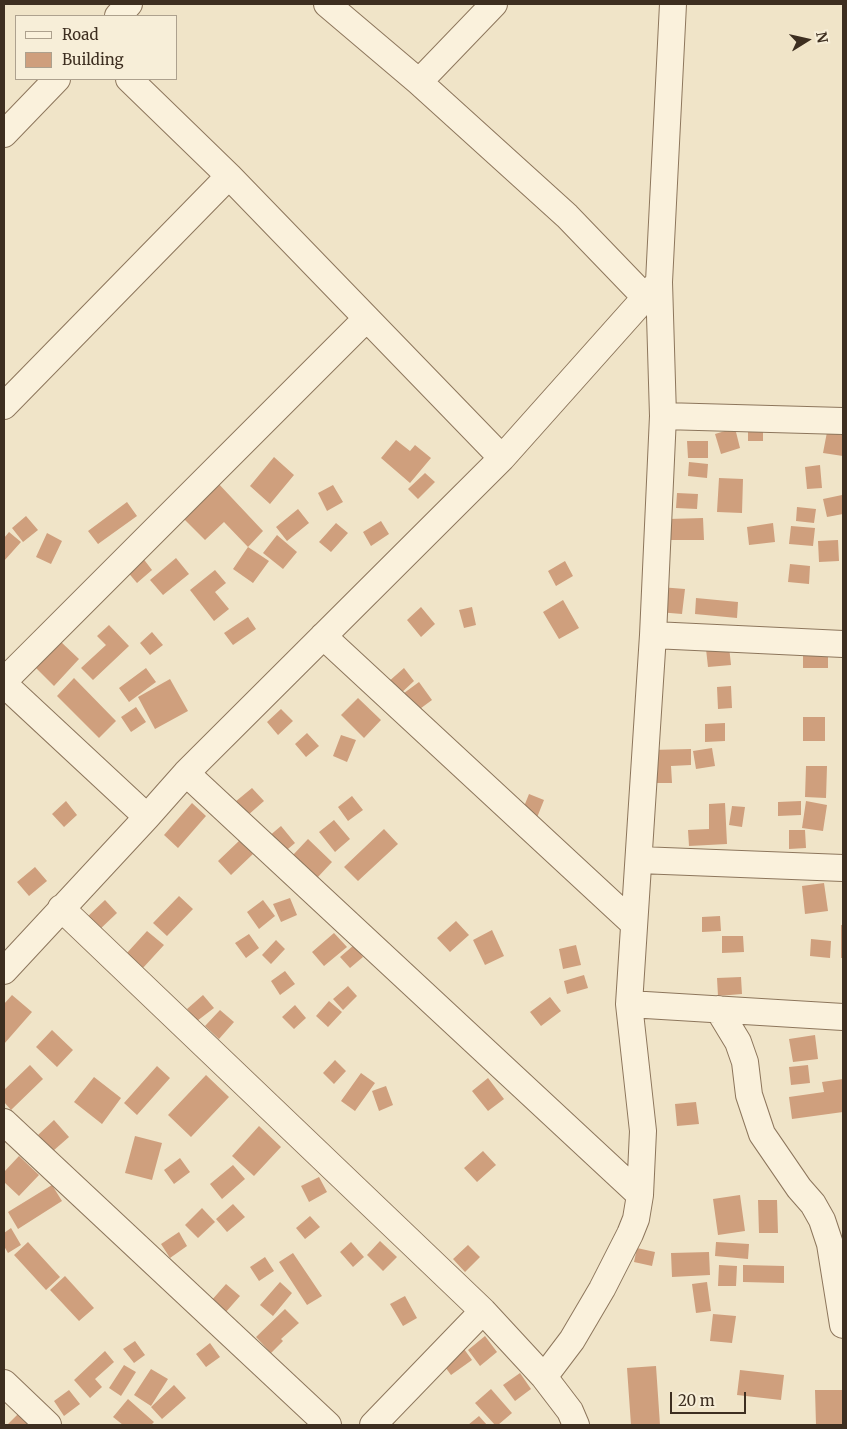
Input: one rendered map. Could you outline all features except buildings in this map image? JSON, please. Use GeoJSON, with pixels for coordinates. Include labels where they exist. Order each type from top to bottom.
{"type":"FeatureCollection","features":[{"type":"Feature","properties":{"kind":"street"},"geometry":{"type":"LineString","coordinates":[[119,15],[129,4]]}},
{"type":"Feature","properties":{"kind":"street"},"geometry":{"type":"LineString","coordinates":[[327,4],[419,82],[567,216],[652,289]]}},
{"type":"Feature","properties":{"kind":"street"},"geometry":{"type":"LineString","coordinates":[[419,82],[494,4]]}},
{"type":"Feature","properties":{"kind":"street"},"geometry":{"type":"LineString","coordinates":[[544,1377],[572,1340],[602,1289],[630,1234],[636,1219],[640,1195],[643,1131],[629,1004],[653,635],[663,416],[652,289],[673,4]]}},
{"type":"Feature","properties":{"kind":"street"},"geometry":{"type":"LineString","coordinates":[[4,134],[57,80]]}},
{"type":"Feature","properties":{"kind":"street"},"geometry":{"type":"LineString","coordinates":[[130,80],[229,176],[502,458]]}},
{"type":"Feature","properties":{"kind":"street"},"geometry":{"type":"LineString","coordinates":[[7,397],[229,176]]}},
{"type":"Feature","properties":{"kind":"street"},"geometry":{"type":"LineString","coordinates":[[5,968],[186,773],[502,458],[652,289]]}},
{"type":"Feature","properties":{"kind":"street"},"geometry":{"type":"LineString","coordinates":[[147,817],[4,682],[366,319]]}},
{"type":"Feature","properties":{"kind":"street"},"geometry":{"type":"LineString","coordinates":[[663,416],[843,422]]}},
{"type":"Feature","properties":{"kind":"street"},"geometry":{"type":"LineString","coordinates":[[653,635],[843,644]]}},
{"type":"Feature","properties":{"kind":"street"},"geometry":{"type":"LineString","coordinates":[[323,636],[634,924]]}},
{"type":"Feature","properties":{"kind":"street"},"geometry":{"type":"LineString","coordinates":[[186,773],[640,1195]]}},
{"type":"Feature","properties":{"kind":"street"},"geometry":{"type":"LineString","coordinates":[[639,860],[843,868]]}},
{"type":"Feature","properties":{"kind":"street"},"geometry":{"type":"LineString","coordinates":[[61,908],[484,1311],[544,1377],[570,1411],[576,1425]]}},
{"type":"Feature","properties":{"kind":"street"},"geometry":{"type":"LineString","coordinates":[[629,1004],[843,1017]]}},
{"type":"Feature","properties":{"kind":"street"},"geometry":{"type":"LineString","coordinates":[[718,1009],[738,1042],[746,1062],[749,1095],[762,1134],[799,1188],[813,1204],[822,1220],[830,1244],[843,1325]]}},
{"type":"Feature","properties":{"kind":"street"},"geometry":{"type":"LineString","coordinates":[[4,1122],[328,1425]]}},
{"type":"Feature","properties":{"kind":"street"},"geometry":{"type":"LineString","coordinates":[[373,1425],[484,1311]]}},
{"type":"Feature","properties":{"kind":"street"},"geometry":{"type":"LineString","coordinates":[[4,1383],[48,1425]]}}]}
